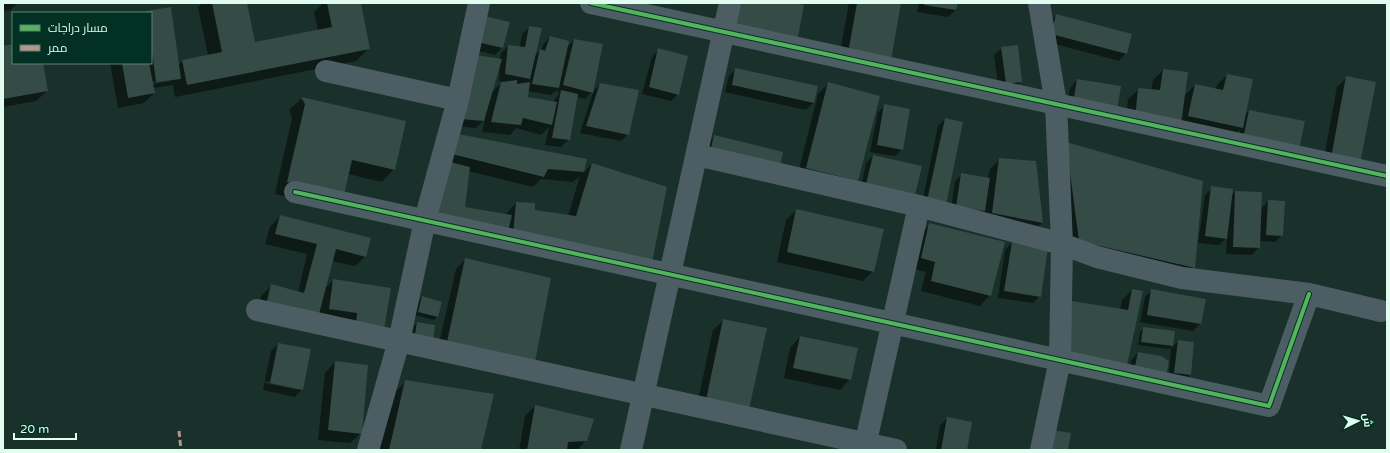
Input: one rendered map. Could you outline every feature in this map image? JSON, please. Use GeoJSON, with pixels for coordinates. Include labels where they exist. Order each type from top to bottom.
{"type":"FeatureCollection","features":[{"type":"Feature","properties":{"kind":"street"},"geometry":{"type":"LineString","coordinates":[[368,450],[399,341],[425,220],[458,100],[479,3]]}},
{"type":"Feature","properties":{"kind":"street"},"geometry":{"type":"LineString","coordinates":[[590,3],[1387,176]]}},
{"type":"Feature","properties":{"kind":"street"},"geometry":{"type":"LineString","coordinates":[[632,450],[730,3]]}},
{"type":"Feature","properties":{"kind":"street"},"geometry":{"type":"LineString","coordinates":[[1039,3],[1056,104],[1062,244],[1060,360],[1041,450]]}},
{"type":"Feature","properties":{"kind":"street"},"geometry":{"type":"LineString","coordinates":[[326,71],[458,100]]}},
{"type":"Feature","properties":{"kind":"street"},"geometry":{"type":"LineString","coordinates":[[697,155],[920,206],[1062,244],[1097,257],[1182,278],[1309,294],[1381,311]]}},
{"type":"Feature","properties":{"kind":"street"},"geometry":{"type":"LineString","coordinates":[[295,192],[1269,406],[1309,294]]}},
{"type":"Feature","properties":{"kind":"street"},"geometry":{"type":"LineString","coordinates":[[865,447],[920,206]]}},
{"type":"Feature","properties":{"kind":"street"},"geometry":{"type":"LineString","coordinates":[[257,310],[644,395],[865,447],[896,450]]}},
{"type":"Feature","properties":{"kind":"building"},"geometry":{"type":"Polygon","coordinates":[[[212,3],[247,3],[255,42],[332,27],[327,3],[361,3],[370,49],[187,85],[182,60],[222,52],[212,3]]]}},
{"type":"Feature","properties":{"kind":"building"},"geometry":{"type":"Polygon","coordinates":[[[738,3],[794,3],[804,5],[798,37],[734,24],[738,3]]]}},
{"type":"Feature","properties":{"kind":"building"},"geometry":{"type":"Polygon","coordinates":[[[857,3],[901,3],[891,60],[848,53],[857,3]]]}},
{"type":"Feature","properties":{"kind":"building"},"geometry":{"type":"Polygon","coordinates":[[[924,3],[958,3],[956,10],[924,5],[924,3]]]}},
{"type":"Feature","properties":{"kind":"building"},"geometry":{"type":"Polygon","coordinates":[[[171,7],[181,79],[156,82],[152,52],[152,12],[146,11],[171,7]]]}},
{"type":"Feature","properties":{"kind":"building"},"geometry":{"type":"Polygon","coordinates":[[[1056,14],[1132,34],[1127,54],[1051,34],[1056,14]]]}},
{"type":"Feature","properties":{"kind":"building"},"geometry":{"type":"Polygon","coordinates":[[[484,16],[510,22],[503,48],[477,42],[484,16]]]}},
{"type":"Feature","properties":{"kind":"building"},"geometry":{"type":"Polygon","coordinates":[[[529,26],[542,28],[530,79],[505,74],[508,45],[525,47],[529,26]]]}},
{"type":"Feature","properties":{"kind":"building"},"geometry":{"type":"Polygon","coordinates":[[[550,36],[569,41],[559,88],[532,84],[540,49],[545,51],[550,36]]]}},
{"type":"Feature","properties":{"kind":"building"},"geometry":{"type":"Polygon","coordinates":[[[574,39],[603,44],[593,93],[563,85],[574,39]]]}},
{"type":"Feature","properties":{"kind":"building"},"geometry":{"type":"Polygon","coordinates":[[[12,44],[12,64],[43,64],[48,91],[3,99],[3,46],[12,44]]]}},
{"type":"Feature","properties":{"kind":"building"},"geometry":{"type":"Polygon","coordinates":[[[1018,45],[1022,82],[1006,84],[1001,47],[1018,45]]]}},
{"type":"Feature","properties":{"kind":"building"},"geometry":{"type":"Polygon","coordinates":[[[658,48],[688,56],[679,95],[649,87],[658,48]]]}},
{"type":"Feature","properties":{"kind":"building"},"geometry":{"type":"Polygon","coordinates":[[[476,55],[502,59],[484,121],[460,119],[476,55]]]}},
{"type":"Feature","properties":{"kind":"building"},"geometry":{"type":"Polygon","coordinates":[[[122,64],[149,64],[155,93],[128,98],[122,64]]]}},
{"type":"Feature","properties":{"kind":"building"},"geometry":{"type":"Polygon","coordinates":[[[735,68],[818,86],[814,103],[732,85],[735,68]]]}},
{"type":"Feature","properties":{"kind":"building"},"geometry":{"type":"Polygon","coordinates":[[[1163,69],[1188,72],[1181,125],[1135,119],[1138,88],[1160,90],[1163,69]]]}},
{"type":"Feature","properties":{"kind":"building"},"geometry":{"type":"Polygon","coordinates":[[[1227,74],[1253,79],[1243,128],[1188,116],[1195,84],[1223,90],[1227,74]]]}},
{"type":"Feature","properties":{"kind":"building"},"geometry":{"type":"Polygon","coordinates":[[[1346,76],[1376,82],[1360,164],[1331,158],[1346,76]]]}},
{"type":"Feature","properties":{"kind":"building"},"geometry":{"type":"Polygon","coordinates":[[[1077,79],[1121,86],[1117,110],[1073,103],[1077,79]]]}},
{"type":"Feature","properties":{"kind":"building"},"geometry":{"type":"Polygon","coordinates":[[[517,80],[517,84],[530,82],[528,97],[557,102],[552,125],[523,118],[521,125],[491,122],[501,82],[517,80]]]}},
{"type":"Feature","properties":{"kind":"building"},"geometry":{"type":"Polygon","coordinates":[[[828,82],[880,96],[858,181],[806,168],[828,82]]]}},
{"type":"Feature","properties":{"kind":"building"},"geometry":{"type":"Polygon","coordinates":[[[600,83],[639,90],[629,135],[586,126],[600,83]]]}},
{"type":"Feature","properties":{"kind":"building"},"geometry":{"type":"Polygon","coordinates":[[[561,90],[578,94],[570,140],[552,138],[561,90]]]}},
{"type":"Feature","properties":{"kind":"building"},"geometry":{"type":"Polygon","coordinates":[[[301,97],[406,121],[395,170],[352,160],[344,195],[287,182],[305,104],[301,97]]]}},
{"type":"Feature","properties":{"kind":"building"},"geometry":{"type":"Polygon","coordinates":[[[884,104],[910,109],[903,150],[877,145],[884,104]]]}},
{"type":"Feature","properties":{"kind":"building"},"geometry":{"type":"Polygon","coordinates":[[[1249,110],[1305,121],[1299,150],[1243,139],[1249,110]]]}},
{"type":"Feature","properties":{"kind":"building"},"geometry":{"type":"Polygon","coordinates":[[[945,118],[963,122],[946,205],[927,201],[945,118]]]}},
{"type":"Feature","properties":{"kind":"building"},"geometry":{"type":"Polygon","coordinates":[[[458,134],[587,159],[584,172],[548,169],[544,177],[452,154],[458,134]]]}},
{"type":"Feature","properties":{"kind":"building"},"geometry":{"type":"Polygon","coordinates":[[[714,135],[783,152],[780,166],[711,148],[714,135]]]}},
{"type":"Feature","properties":{"kind":"building"},"geometry":{"type":"Polygon","coordinates":[[[1066,142],[1203,181],[1195,268],[1079,241],[1066,142]]]}},
{"type":"Feature","properties":{"kind":"building"},"geometry":{"type":"Polygon","coordinates":[[[873,155],[922,166],[915,195],[866,184],[873,155]]]}},
{"type":"Feature","properties":{"kind":"building"},"geometry":{"type":"Polygon","coordinates":[[[999,158],[1036,161],[1043,223],[992,213],[999,158]]]}},
{"type":"Feature","properties":{"kind":"building"},"geometry":{"type":"Polygon","coordinates":[[[450,162],[470,167],[465,207],[512,215],[508,232],[436,217],[450,162]]]}},
{"type":"Feature","properties":{"kind":"building"},"geometry":{"type":"Polygon","coordinates":[[[592,163],[667,187],[652,263],[513,234],[516,202],[535,203],[535,210],[576,216],[592,163]]]}},
{"type":"Feature","properties":{"kind":"building"},"geometry":{"type":"Polygon","coordinates":[[[961,173],[990,178],[985,211],[956,207],[961,173]]]}},
{"type":"Feature","properties":{"kind":"building"},"geometry":{"type":"Polygon","coordinates":[[[1211,186],[1233,189],[1227,239],[1205,236],[1211,186]]]}},
{"type":"Feature","properties":{"kind":"building"},"geometry":{"type":"Polygon","coordinates":[[[1235,191],[1262,192],[1260,248],[1233,247],[1235,191]]]}},
{"type":"Feature","properties":{"kind":"building"},"geometry":{"type":"Polygon","coordinates":[[[1268,200],[1285,201],[1283,236],[1266,235],[1268,200]]]}},
{"type":"Feature","properties":{"kind":"building"},"geometry":{"type":"Polygon","coordinates":[[[796,209],[884,229],[874,272],[787,252],[796,209]]]}},
{"type":"Feature","properties":{"kind":"building"},"geometry":{"type":"Polygon","coordinates":[[[280,215],[371,238],[366,257],[336,249],[318,318],[266,305],[271,284],[304,293],[317,244],[275,234],[280,215]]]}},
{"type":"Feature","properties":{"kind":"building"},"geometry":{"type":"Polygon","coordinates":[[[929,223],[1005,242],[991,296],[931,281],[935,262],[921,258],[929,223]]]}},
{"type":"Feature","properties":{"kind":"building"},"geometry":{"type":"Polygon","coordinates":[[[1012,242],[1048,248],[1041,297],[1004,291],[1012,242]]]}},
{"type":"Feature","properties":{"kind":"building"},"geometry":{"type":"Polygon","coordinates":[[[465,258],[551,278],[535,362],[447,342],[465,258]]]}},
{"type":"Feature","properties":{"kind":"building"},"geometry":{"type":"Polygon","coordinates":[[[333,279],[391,288],[384,330],[356,325],[357,313],[329,309],[333,279]]]}},
{"type":"Feature","properties":{"kind":"building"},"geometry":{"type":"Polygon","coordinates":[[[1132,289],[1143,291],[1127,365],[1068,353],[1072,301],[1128,310],[1132,289]]]}},
{"type":"Feature","properties":{"kind":"building"},"geometry":{"type":"Polygon","coordinates":[[[1151,289],[1206,299],[1201,324],[1147,315],[1151,289]]]}},
{"type":"Feature","properties":{"kind":"building"},"geometry":{"type":"Polygon","coordinates":[[[422,296],[442,302],[438,317],[418,312],[422,296]]]}},
{"type":"Feature","properties":{"kind":"building"},"geometry":{"type":"Polygon","coordinates":[[[723,319],[767,328],[749,409],[706,400],[723,319]]]}},
{"type":"Feature","properties":{"kind":"building"},"geometry":{"type":"Polygon","coordinates":[[[417,322],[435,325],[433,343],[414,340],[417,322]]]}},
{"type":"Feature","properties":{"kind":"building"},"geometry":{"type":"Polygon","coordinates":[[[1143,327],[1175,331],[1173,346],[1141,342],[1143,327]]]}},
{"type":"Feature","properties":{"kind":"building"},"geometry":{"type":"Polygon","coordinates":[[[800,336],[858,348],[851,380],[793,368],[800,336]]]}},
{"type":"Feature","properties":{"kind":"building"},"geometry":{"type":"Polygon","coordinates":[[[1178,340],[1194,342],[1191,375],[1174,373],[1178,340]]]}},
{"type":"Feature","properties":{"kind":"building"},"geometry":{"type":"Polygon","coordinates":[[[278,343],[311,349],[303,390],[270,383],[278,343]]]}},
{"type":"Feature","properties":{"kind":"building"},"geometry":{"type":"Polygon","coordinates":[[[1138,352],[1161,356],[1169,361],[1166,377],[1134,371],[1138,352]]]}},
{"type":"Feature","properties":{"kind":"building"},"geometry":{"type":"Polygon","coordinates":[[[335,361],[368,365],[362,434],[328,430],[335,361]]]}},
{"type":"Feature","properties":{"kind":"building"},"geometry":{"type":"Polygon","coordinates":[[[405,380],[494,394],[481,450],[389,450],[405,380]]]}},
{"type":"Feature","properties":{"kind":"building"},"geometry":{"type":"Polygon","coordinates":[[[535,405],[594,419],[587,441],[568,442],[567,450],[527,450],[535,405]]]}},
{"type":"Feature","properties":{"kind":"building"},"geometry":{"type":"Polygon","coordinates":[[[947,417],[972,422],[967,450],[941,450],[947,417]]]}},
{"type":"Feature","properties":{"kind":"building"},"geometry":{"type":"Polygon","coordinates":[[[1052,430],[1071,433],[1068,450],[1048,450],[1052,430]]]}},
{"type":"Feature","properties":{"kind":"marked path"},"geometry":{"type":"LineString","coordinates":[[179,431],[181,450]]}},
{"type":"Feature","properties":{"kind":"cycle path"},"geometry":{"type":"LineString","coordinates":[[591,3],[1387,176]]}},
{"type":"Feature","properties":{"kind":"cycle path"},"geometry":{"type":"LineString","coordinates":[[295,192],[1269,406],[1309,294]]}}]}
